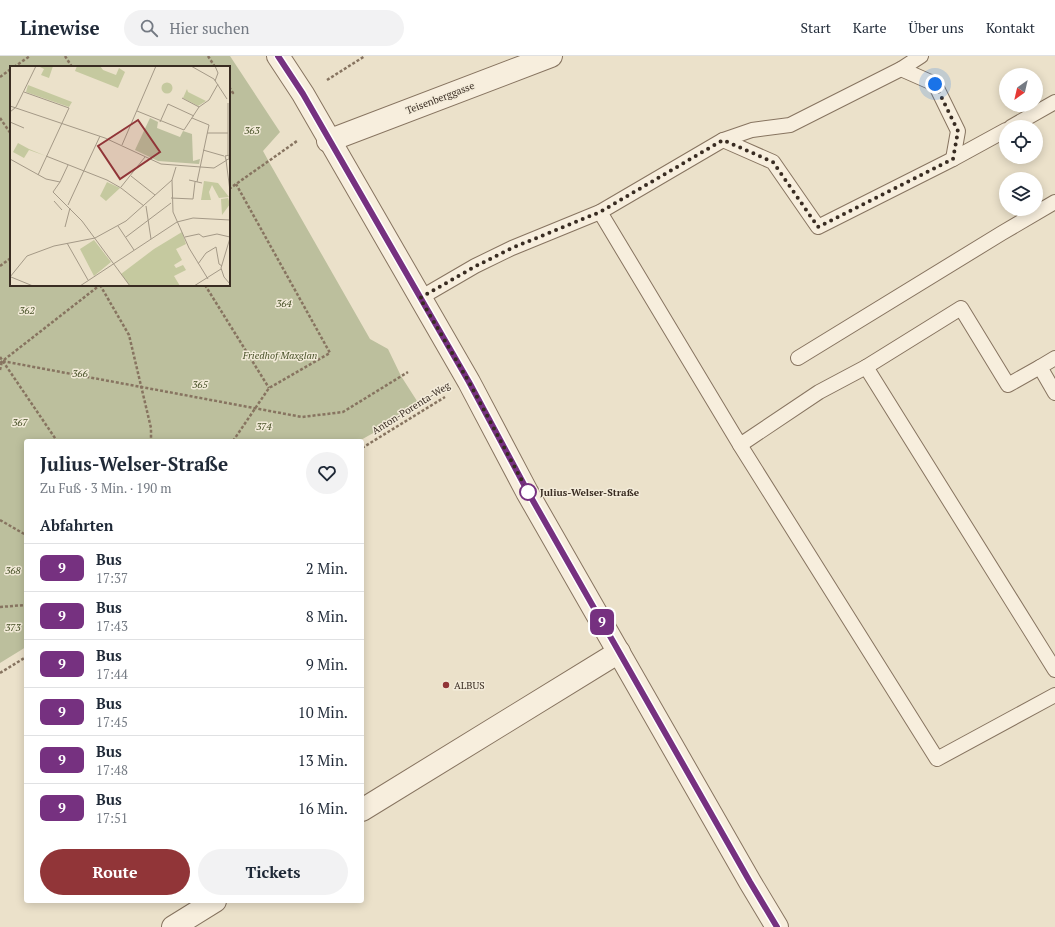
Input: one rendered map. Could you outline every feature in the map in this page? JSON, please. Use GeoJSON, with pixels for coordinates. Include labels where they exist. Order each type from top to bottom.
{"type":"FeatureCollection","features":[{"type":"Feature","properties":{"kind":"street"},"geometry":{"type":"LineString","coordinates":[[278,56],[303,94],[324,133],[469,382],[528,492],[746,876],[777,927]]}},
{"type":"Feature","properties":{"kind":"street","name":"Teisenberggasse"},"geometry":{"type":"LineString","coordinates":[[324,133],[551,56]]}},
{"type":"Feature","properties":{"kind":"street"},"geometry":{"type":"LineString","coordinates":[[364,809],[619,652]]}},
{"type":"Feature","properties":{"kind":"street"},"geometry":{"type":"LineString","coordinates":[[173,927],[212,903]]}},
{"type":"Feature","properties":{"kind":"lane"},"geometry":{"type":"LineString","coordinates":[[420,298],[476,266],[512,248],[600,212],[723,140],[752,130],[790,125],[901,69],[921,56]]}},
{"type":"Feature","properties":{"kind":"lane"},"geometry":{"type":"LineString","coordinates":[[901,69],[935,84],[958,131],[953,159]]}},
{"type":"Feature","properties":{"kind":"lane"},"geometry":{"type":"LineString","coordinates":[[1023,120],[1055,102]]}},
{"type":"Feature","properties":{"kind":"lane"},"geometry":{"type":"LineString","coordinates":[[723,140],[773,162],[818,227],[953,159],[999,134]]}},
{"type":"Feature","properties":{"kind":"lane"},"geometry":{"type":"LineString","coordinates":[[798,358],[1055,202]]}},
{"type":"Feature","properties":{"kind":"lane"},"geometry":{"type":"LineString","coordinates":[[600,212],[740,445],[937,759],[1055,695]]}},
{"type":"Feature","properties":{"kind":"lane"},"geometry":{"type":"LineString","coordinates":[[740,445],[819,392],[866,367],[961,308],[1008,385],[1055,358]]}},
{"type":"Feature","properties":{"kind":"lane"},"geometry":{"type":"LineString","coordinates":[[866,367],[1055,670]]}},
{"type":"Feature","properties":{"kind":"lane"},"geometry":{"type":"LineString","coordinates":[[1040,367],[1055,393]]}},
{"type":"Feature","properties":{"kind":"path"},"geometry":{"type":"LineString","coordinates":[[15,66],[30,56]]}},
{"type":"Feature","properties":{"kind":"path"},"geometry":{"type":"LineString","coordinates":[[64,56],[71,66]]}},
{"type":"Feature","properties":{"kind":"path"},"geometry":{"type":"LineString","coordinates":[[208,56],[215,66]]}},
{"type":"Feature","properties":{"kind":"path"},"geometry":{"type":"LineString","coordinates":[[303,94],[366,56]]}},
{"type":"Feature","properties":{"kind":"path"},"geometry":{"type":"LineString","coordinates":[[0,77],[10,70]]}},
{"type":"Feature","properties":{"kind":"path"},"geometry":{"type":"LineString","coordinates":[[0,118],[10,133]]}},
{"type":"Feature","properties":{"kind":"path"},"geometry":{"type":"LineString","coordinates":[[230,188],[324,133]]}},
{"type":"Feature","properties":{"kind":"path"},"geometry":{"type":"LineString","coordinates":[[234,439],[269,388],[330,353],[236,184]]}},
{"type":"Feature","properties":{"kind":"path"},"geometry":{"type":"LineString","coordinates":[[0,266],[10,259]]}},
{"type":"Feature","properties":{"kind":"path"},"geometry":{"type":"LineString","coordinates":[[1,362],[99,286]]}},
{"type":"Feature","properties":{"kind":"path"},"geometry":{"type":"LineString","coordinates":[[101,286],[129,335],[151,428],[151,439]]}},
{"type":"Feature","properties":{"kind":"path"},"geometry":{"type":"LineString","coordinates":[[206,286],[269,388]]}},
{"type":"Feature","properties":{"kind":"path"},"geometry":{"type":"LineString","coordinates":[[0,357],[0,370]]}},
{"type":"Feature","properties":{"kind":"path"},"geometry":{"type":"LineString","coordinates":[[1,362],[142,386],[302,417],[343,412],[408,372]]}},
{"type":"Feature","properties":{"kind":"path"},"geometry":{"type":"LineString","coordinates":[[1,362],[56,439]]}},
{"type":"Feature","properties":{"kind":"path","name":"Anton-Porenta-Weg"},"geometry":{"type":"LineString","coordinates":[[364,447],[469,382]]}},
{"type":"Feature","properties":{"kind":"path"},"geometry":{"type":"LineString","coordinates":[[0,520],[24,534]]}},
{"type":"Feature","properties":{"kind":"path"},"geometry":{"type":"LineString","coordinates":[[0,607],[24,605]]}},
{"type":"Feature","properties":{"kind":"path"},"geometry":{"type":"LineString","coordinates":[[0,673],[24,658]]}},
{"type":"Feature","properties":{"kind":"green space","name":"Friedhof Maxglan"},"geometry":{"type":"Polygon","coordinates":[[[0,56],[230,56],[280,132],[263,151],[370,339],[388,349],[401,376],[417,401],[409,413],[363,439],[24,439],[24,648],[0,663],[0,56]]]}},
{"type":"Feature","properties":{"kind":"bus line","name":"9"},"geometry":{"type":"LineString","coordinates":[[278,56],[303,94],[328,141],[469,382],[528,492],[777,927]]}},
{"type":"Feature","properties":{"kind":"place","name":"Julius-Welser-Straße"},"geometry":{"type":"Point","coordinates":[528,492]}},
{"type":"Feature","properties":{"kind":"place","name":"ALBUS"},"geometry":{"type":"Point","coordinates":[446,685]}},
{"type":"Feature","properties":{"kind":"route"},"geometry":{"type":"LineString","coordinates":[[528,492],[469,382],[420,298],[476,266],[512,248],[600,212],[723,140],[773,162],[818,227],[953,159],[958,131],[935,84]]}},
{"type":"Feature","properties":{"kind":"park label","name":"363"},"geometry":{"type":"Point","coordinates":[252,130]}},
{"type":"Feature","properties":{"kind":"park label","name":"364"},"geometry":{"type":"Point","coordinates":[284,303]}},
{"type":"Feature","properties":{"kind":"park label","name":"362"},"geometry":{"type":"Point","coordinates":[27,310]}},
{"type":"Feature","properties":{"kind":"park label","name":"366"},"geometry":{"type":"Point","coordinates":[80,373]}},
{"type":"Feature","properties":{"kind":"park label","name":"365"},"geometry":{"type":"Point","coordinates":[200,384]}},
{"type":"Feature","properties":{"kind":"park label","name":"367"},"geometry":{"type":"Point","coordinates":[20,422]}},
{"type":"Feature","properties":{"kind":"park label","name":"374"},"geometry":{"type":"Point","coordinates":[264,426]}},
{"type":"Feature","properties":{"kind":"park label","name":"368"},"geometry":{"type":"Point","coordinates":[13,570]}},
{"type":"Feature","properties":{"kind":"park label","name":"373"},"geometry":{"type":"Point","coordinates":[13,627]}}]}
